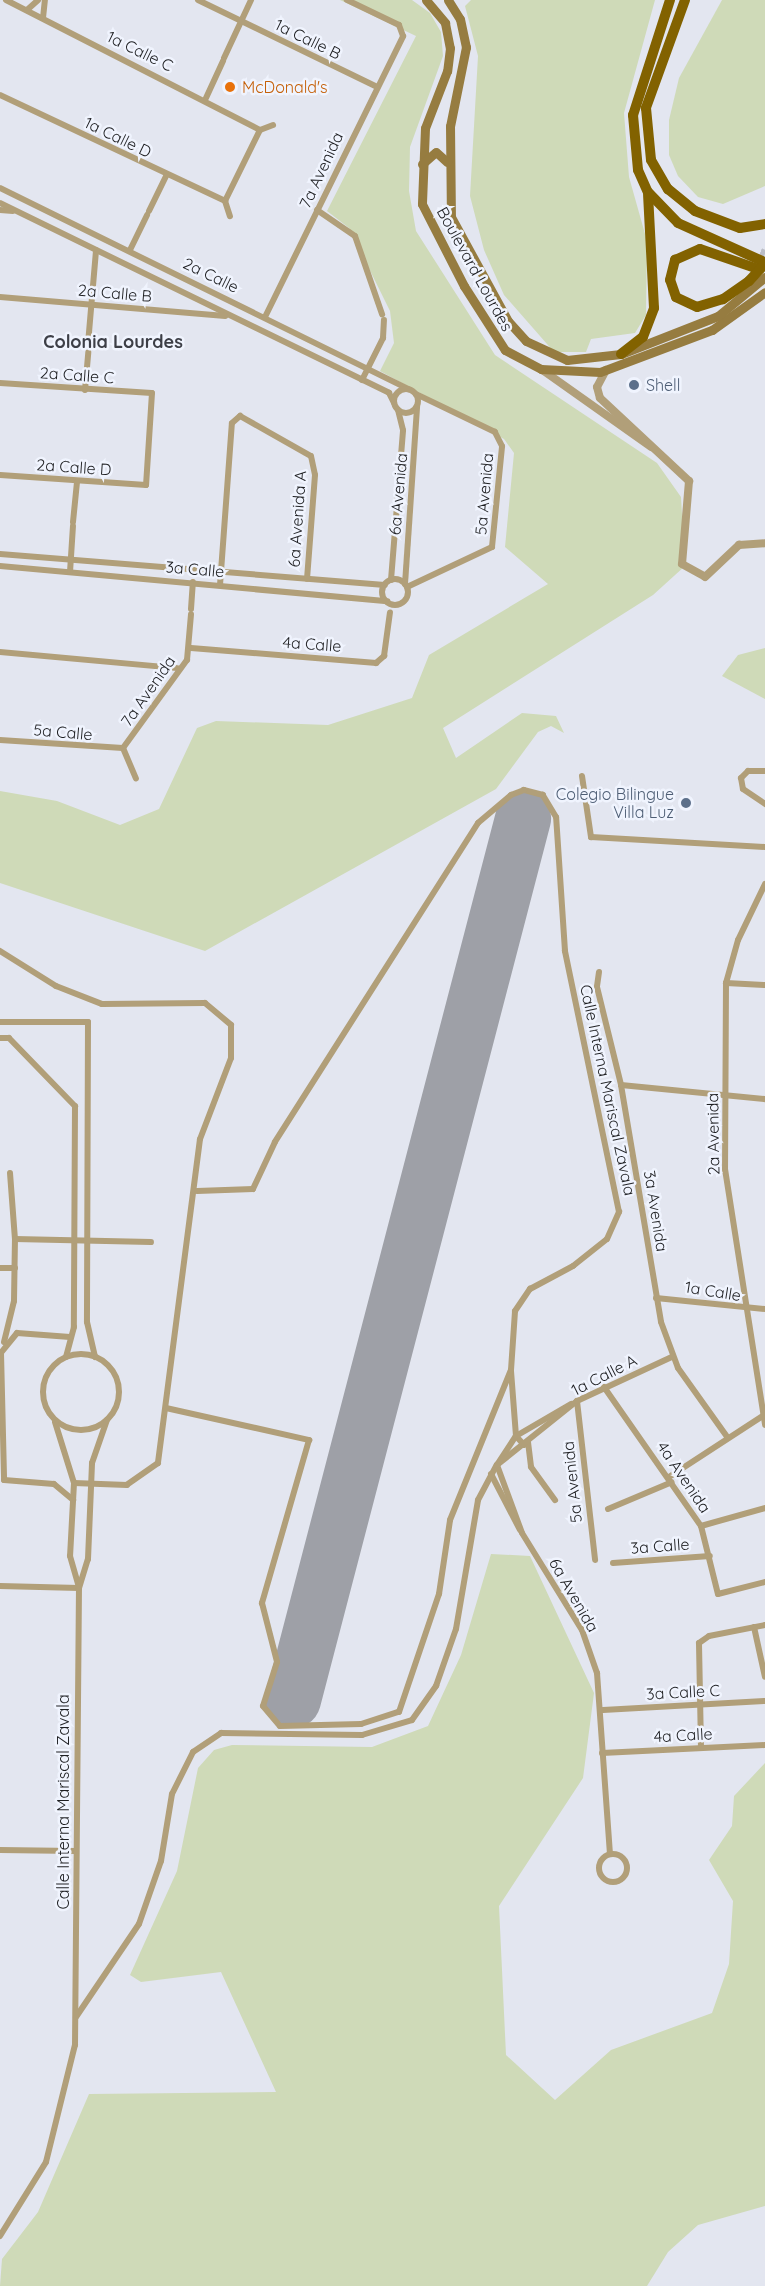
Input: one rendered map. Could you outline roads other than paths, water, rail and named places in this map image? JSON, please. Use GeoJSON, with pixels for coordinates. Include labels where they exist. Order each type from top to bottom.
{"type":"FeatureCollection","features":[{"type":"Feature","properties":{"kind":"main road","name":"Boulevard Lourdes"},"geometry":{"type":"LineString","coordinates":[[426,0],[445,23],[450,48],[447,71],[427,121],[422,164],[425,212],[469,296],[500,345],[542,369],[606,370],[733,319],[765,292]]}},
{"type":"Feature","properties":{"kind":"main road","name":"Boulevard Lourdes"},"geometry":{"type":"LineString","coordinates":[[448,0],[460,19],[466,47],[447,162],[451,217],[516,331],[558,359],[583,361],[621,354],[725,311],[762,265]]}},
{"type":"Feature","properties":{"kind":"main road"},"geometry":{"type":"LineString","coordinates":[[621,354],[643,337],[654,308],[648,192],[636,163],[633,115],[670,0]]}},
{"type":"Feature","properties":{"kind":"main road"},"geometry":{"type":"LineString","coordinates":[[685,0],[645,117],[648,151],[662,182],[695,211],[740,228],[765,224]]}},
{"type":"Feature","properties":{"kind":"main road"},"geometry":{"type":"LineString","coordinates":[[422,164],[436,152],[447,162]]}},
{"type":"Feature","properties":{"kind":"main road"},"geometry":{"type":"LineString","coordinates":[[648,192],[678,224],[762,265]]}},
{"type":"Feature","properties":{"kind":"main road"},"geometry":{"type":"LineString","coordinates":[[700,249],[762,265],[749,281],[723,299],[697,307],[676,297],[670,276],[678,257],[700,249]]}},
{"type":"Feature","properties":{"kind":"street","name":"1a Calle C"},"geometry":{"type":"LineString","coordinates":[[6,0],[206,98],[260,130]]}},
{"type":"Feature","properties":{"kind":"street"},"geometry":{"type":"LineString","coordinates":[[27,10],[38,0]]}},
{"type":"Feature","properties":{"kind":"street"},"geometry":{"type":"LineString","coordinates":[[44,18],[45,0]]}},
{"type":"Feature","properties":{"kind":"street","name":"1a Calle B"},"geometry":{"type":"LineString","coordinates":[[198,0],[375,86]]}},
{"type":"Feature","properties":{"kind":"street"},"geometry":{"type":"LineString","coordinates":[[206,98],[251,0]]}},
{"type":"Feature","properties":{"kind":"street","name":"7a Avenida"},"geometry":{"type":"LineString","coordinates":[[266,317],[375,86],[402,36],[399,25],[347,0]]}},
{"type":"Feature","properties":{"kind":"street","name":"1a Calle D"},"geometry":{"type":"LineString","coordinates":[[0,94],[166,176],[225,201]]}},
{"type":"Feature","properties":{"kind":"street"},"geometry":{"type":"LineString","coordinates":[[230,216],[225,201],[260,130],[273,125]]}},
{"type":"Feature","properties":{"kind":"street"},"geometry":{"type":"LineString","coordinates":[[130,250],[166,176]]}},
{"type":"Feature","properties":{"kind":"street","name":"2a Calle"},"geometry":{"type":"LineString","coordinates":[[0,188],[409,389]]}},
{"type":"Feature","properties":{"kind":"street","name":"2a Calle"},"geometry":{"type":"LineString","coordinates":[[0,203],[389,393],[394,403]]}},
{"type":"Feature","properties":{"kind":"street"},"geometry":{"type":"LineString","coordinates":[[0,210],[16,211]]}},
{"type":"Feature","properties":{"kind":"street"},"geometry":{"type":"LineString","coordinates":[[317,210],[355,236],[383,317],[383,338],[362,380]]}},
{"type":"Feature","properties":{"kind":"street"},"geometry":{"type":"LineString","coordinates":[[88,344],[96,250]]}},
{"type":"Feature","properties":{"kind":"street","name":"2a Calle B"},"geometry":{"type":"LineString","coordinates":[[0,297],[228,316]]}},
{"type":"Feature","properties":{"kind":"street"},"geometry":{"type":"LineString","coordinates":[[85,390],[88,352]]}},
{"type":"Feature","properties":{"kind":"street"},"geometry":{"type":"LineString","coordinates":[[542,369],[610,423],[668,457]]}},
{"type":"Feature","properties":{"kind":"street"},"geometry":{"type":"LineString","coordinates":[[606,370],[597,387],[600,398],[668,457],[689,481],[680,551],[692,573],[705,577],[739,544],[765,543]]}},
{"type":"Feature","properties":{"kind":"street","name":"2a Calle C"},"geometry":{"type":"LineString","coordinates":[[0,383],[152,393],[146,485]]}},
{"type":"Feature","properties":{"kind":"street"},"geometry":{"type":"LineString","coordinates":[[409,389],[416,394],[417,406],[407,413],[398,410],[394,403],[399,391],[409,389]]}},
{"type":"Feature","properties":{"kind":"street","name":"5a Avenida"},"geometry":{"type":"LineString","coordinates":[[406,586],[489,551],[500,438],[416,394]]}},
{"type":"Feature","properties":{"kind":"street","name":"6a Avenida"},"geometry":{"type":"LineString","coordinates":[[406,586],[417,406]]}},
{"type":"Feature","properties":{"kind":"street","name":"6a Avenida"},"geometry":{"type":"LineString","coordinates":[[391,580],[403,430],[398,410]]}},
{"type":"Feature","properties":{"kind":"street","name":"6a Avenida A"},"geometry":{"type":"LineString","coordinates":[[221,572],[236,417],[307,451],[314,462],[306,579]]}},
{"type":"Feature","properties":{"kind":"street","name":"2a Calle D"},"geometry":{"type":"LineString","coordinates":[[0,476],[146,485]]}},
{"type":"Feature","properties":{"kind":"street"},"geometry":{"type":"LineString","coordinates":[[70,572],[76,482]]}},
{"type":"Feature","properties":{"kind":"street","name":"3a Calle"},"geometry":{"type":"LineString","coordinates":[[0,554],[385,585]]}},
{"type":"Feature","properties":{"kind":"street","name":"3a Calle"},"geometry":{"type":"LineString","coordinates":[[0,566],[387,601]]}},
{"type":"Feature","properties":{"kind":"street"},"geometry":{"type":"LineString","coordinates":[[220,585],[221,572]]}},
{"type":"Feature","properties":{"kind":"street"},"geometry":{"type":"LineString","coordinates":[[391,580],[406,586],[404,602],[387,601],[385,585],[391,580]]}},
{"type":"Feature","properties":{"kind":"street","name":"7a Avenida"},"geometry":{"type":"LineString","coordinates":[[136,778],[123,748],[191,648],[193,582]]}},
{"type":"Feature","properties":{"kind":"street","name":"4a Calle"},"geometry":{"type":"LineString","coordinates":[[191,648],[376,663],[384,656],[390,612]]}},
{"type":"Feature","properties":{"kind":"street"},"geometry":{"type":"LineString","coordinates":[[0,652],[177,668]]}},
{"type":"Feature","properties":{"kind":"street","name":"5a Calle"},"geometry":{"type":"LineString","coordinates":[[0,740],[123,748]]}},
{"type":"Feature","properties":{"kind":"street"},"geometry":{"type":"LineString","coordinates":[[765,771],[748,771],[741,778],[743,789],[765,804]]}},
{"type":"Feature","properties":{"kind":"street"},"geometry":{"type":"LineString","coordinates":[[582,776],[591,837],[765,847]]}},
{"type":"Feature","properties":{"kind":"street","name":"Calle Interna Mariscal Zavala"},"geometry":{"type":"LineString","coordinates":[[166,1408],[309,1440],[262,1603],[277,1662],[263,1706],[280,1726],[361,1724],[399,1712],[405,1701],[439,1594],[450,1520],[511,1370],[519,1299],[608,1239],[619,1212],[565,951],[556,817],[543,795],[524,790],[511,795],[478,823],[275,1142],[253,1189],[197,1191]]}},
{"type":"Feature","properties":{"kind":"street","name":"2a Avenida"},"geometry":{"type":"LineString","coordinates":[[765,884],[738,940],[726,983],[725,1169],[746,1310],[764,1406],[765,1425]]}},
{"type":"Feature","properties":{"kind":"street"},"geometry":{"type":"LineString","coordinates":[[0,951],[56,986],[102,1004],[206,1003],[231,1025],[231,1058],[200,1139],[197,1191],[160,1453],[151,1472],[121,1486],[74,1483]]}},
{"type":"Feature","properties":{"kind":"street","name":"3a Avenida"},"geometry":{"type":"LineString","coordinates":[[599,972],[597,987],[621,1085],[656,1298],[672,1357],[728,1438]]}},
{"type":"Feature","properties":{"kind":"street"},"geometry":{"type":"LineString","coordinates":[[726,983],[765,985]]}},
{"type":"Feature","properties":{"kind":"street"},"geometry":{"type":"LineString","coordinates":[[0,1022],[88,1023],[87,1322],[95,1357]]}},
{"type":"Feature","properties":{"kind":"street"},"geometry":{"type":"LineString","coordinates":[[0,1038],[9,1038],[75,1106],[74,1240],[70,1337],[66,1357]]}},
{"type":"Feature","properties":{"kind":"street"},"geometry":{"type":"LineString","coordinates":[[621,1085],[765,1099]]}},
{"type":"Feature","properties":{"kind":"street"},"geometry":{"type":"LineString","coordinates":[[10,1173],[15,1268],[1,1369],[2,1475],[4,1480],[63,1487],[73,1500]]}},
{"type":"Feature","properties":{"kind":"street"},"geometry":{"type":"LineString","coordinates":[[15,1239],[150,1242]]}},
{"type":"Feature","properties":{"kind":"street"},"geometry":{"type":"LineString","coordinates":[[0,1268],[15,1268]]}},
{"type":"Feature","properties":{"kind":"street","name":"1a Calle"},"geometry":{"type":"LineString","coordinates":[[656,1298],[746,1310],[765,1309]]}},
{"type":"Feature","properties":{"kind":"street"},"geometry":{"type":"LineString","coordinates":[[3,1344],[17,1333],[70,1337]]}},
{"type":"Feature","properties":{"kind":"street"},"geometry":{"type":"LineString","coordinates":[[66,1357],[95,1357],[110,1368],[118,1385],[117,1404],[107,1420],[87,1430],[55,1420],[44,1404],[43,1385],[51,1368],[66,1357]]}},
{"type":"Feature","properties":{"kind":"street","name":"1a Calle A"},"geometry":{"type":"LineString","coordinates":[[526,1444],[577,1401],[672,1357]]}},
{"type":"Feature","properties":{"kind":"street"},"geometry":{"type":"LineString","coordinates":[[511,1370],[516,1436],[526,1444],[531,1467],[555,1500]]}},
{"type":"Feature","properties":{"kind":"street","name":"4a Avenida"},"geometry":{"type":"LineString","coordinates":[[604,1387],[700,1526],[710,1556],[718,1594],[765,1582]]}},
{"type":"Feature","properties":{"kind":"street"},"geometry":{"type":"LineString","coordinates":[[496,1465],[516,1436],[577,1401]]}},
{"type":"Feature","properties":{"kind":"street","name":"5a Avenida"},"geometry":{"type":"LineString","coordinates":[[577,1401],[595,1560]]}},
{"type":"Feature","properties":{"kind":"street"},"geometry":{"type":"LineString","coordinates":[[608,1509],[670,1480],[764,1415]]}},
{"type":"Feature","properties":{"kind":"street","name":"Calle Interna Mariscal Zavala"},"geometry":{"type":"LineString","coordinates":[[0,2236],[46,2162],[63,2107],[76,2017],[79,1588],[70,1556],[74,1483],[55,1420]]}},
{"type":"Feature","properties":{"kind":"street","name":"Calle Interna Mariscal Zavala"},"geometry":{"type":"LineString","coordinates":[[79,1588],[88,1559],[90,1484],[107,1420]]}},
{"type":"Feature","properties":{"kind":"street","name":"Calle Interna Mariscal Zavala"},"geometry":{"type":"LineString","coordinates":[[76,2017],[140,1923],[161,1861],[181,1768],[205,1741],[241,1732],[362,1735],[412,1720],[426,1705],[456,1629],[478,1500],[496,1465],[526,1444]]}},
{"type":"Feature","properties":{"kind":"street","name":"6a Avenida"},"geometry":{"type":"LineString","coordinates":[[496,1465],[522,1533],[582,1630],[603,1710],[602,1753],[610,1854]]}},
{"type":"Feature","properties":{"kind":"street"},"geometry":{"type":"LineString","coordinates":[[491,1474],[522,1533]]}},
{"type":"Feature","properties":{"kind":"street","name":"3a Calle"},"geometry":{"type":"LineString","coordinates":[[700,1526],[765,1508]]}},
{"type":"Feature","properties":{"kind":"street","name":"3a Calle"},"geometry":{"type":"LineString","coordinates":[[613,1563],[710,1556]]}},
{"type":"Feature","properties":{"kind":"street"},"geometry":{"type":"LineString","coordinates":[[0,1586],[79,1588]]}},
{"type":"Feature","properties":{"kind":"street"},"geometry":{"type":"LineString","coordinates":[[701,1748],[699,1643],[709,1636],[765,1625]]}},
{"type":"Feature","properties":{"kind":"street"},"geometry":{"type":"LineString","coordinates":[[754,1627],[765,1677]]}},
{"type":"Feature","properties":{"kind":"street","name":"3a Calle C"},"geometry":{"type":"LineString","coordinates":[[603,1710],[765,1701]]}},
{"type":"Feature","properties":{"kind":"street","name":"4a Calle"},"geometry":{"type":"LineString","coordinates":[[602,1753],[765,1745]]}},
{"type":"Feature","properties":{"kind":"street"},"geometry":{"type":"LineString","coordinates":[[0,1850],[76,1851]]}},
{"type":"Feature","properties":{"kind":"street"},"geometry":{"type":"LineString","coordinates":[[610,1854],[620,1855],[628,1867],[616,1882],[600,1872],[601,1861],[610,1854]]}},
{"type":"Feature","properties":{"kind":"tunnel"},"geometry":{"type":"LineString","coordinates":[[760,253],[765,255]]}},
{"type":"Feature","properties":{"kind":"place","name":"McDonald's"},"geometry":{"type":"Point","coordinates":[230,87]}},
{"type":"Feature","properties":{"kind":"place","name":"Shell"},"geometry":{"type":"Point","coordinates":[634,385]}},
{"type":"Feature","properties":{"kind":"place","name":"Colegio Bilingue Villa Luz"},"geometry":{"type":"Point","coordinates":[686,803]}},
{"type":"Feature","properties":{"kind":"district","name":"Colonia Lourdes"},"geometry":{"type":"Point","coordinates":[113,342]}}]}
